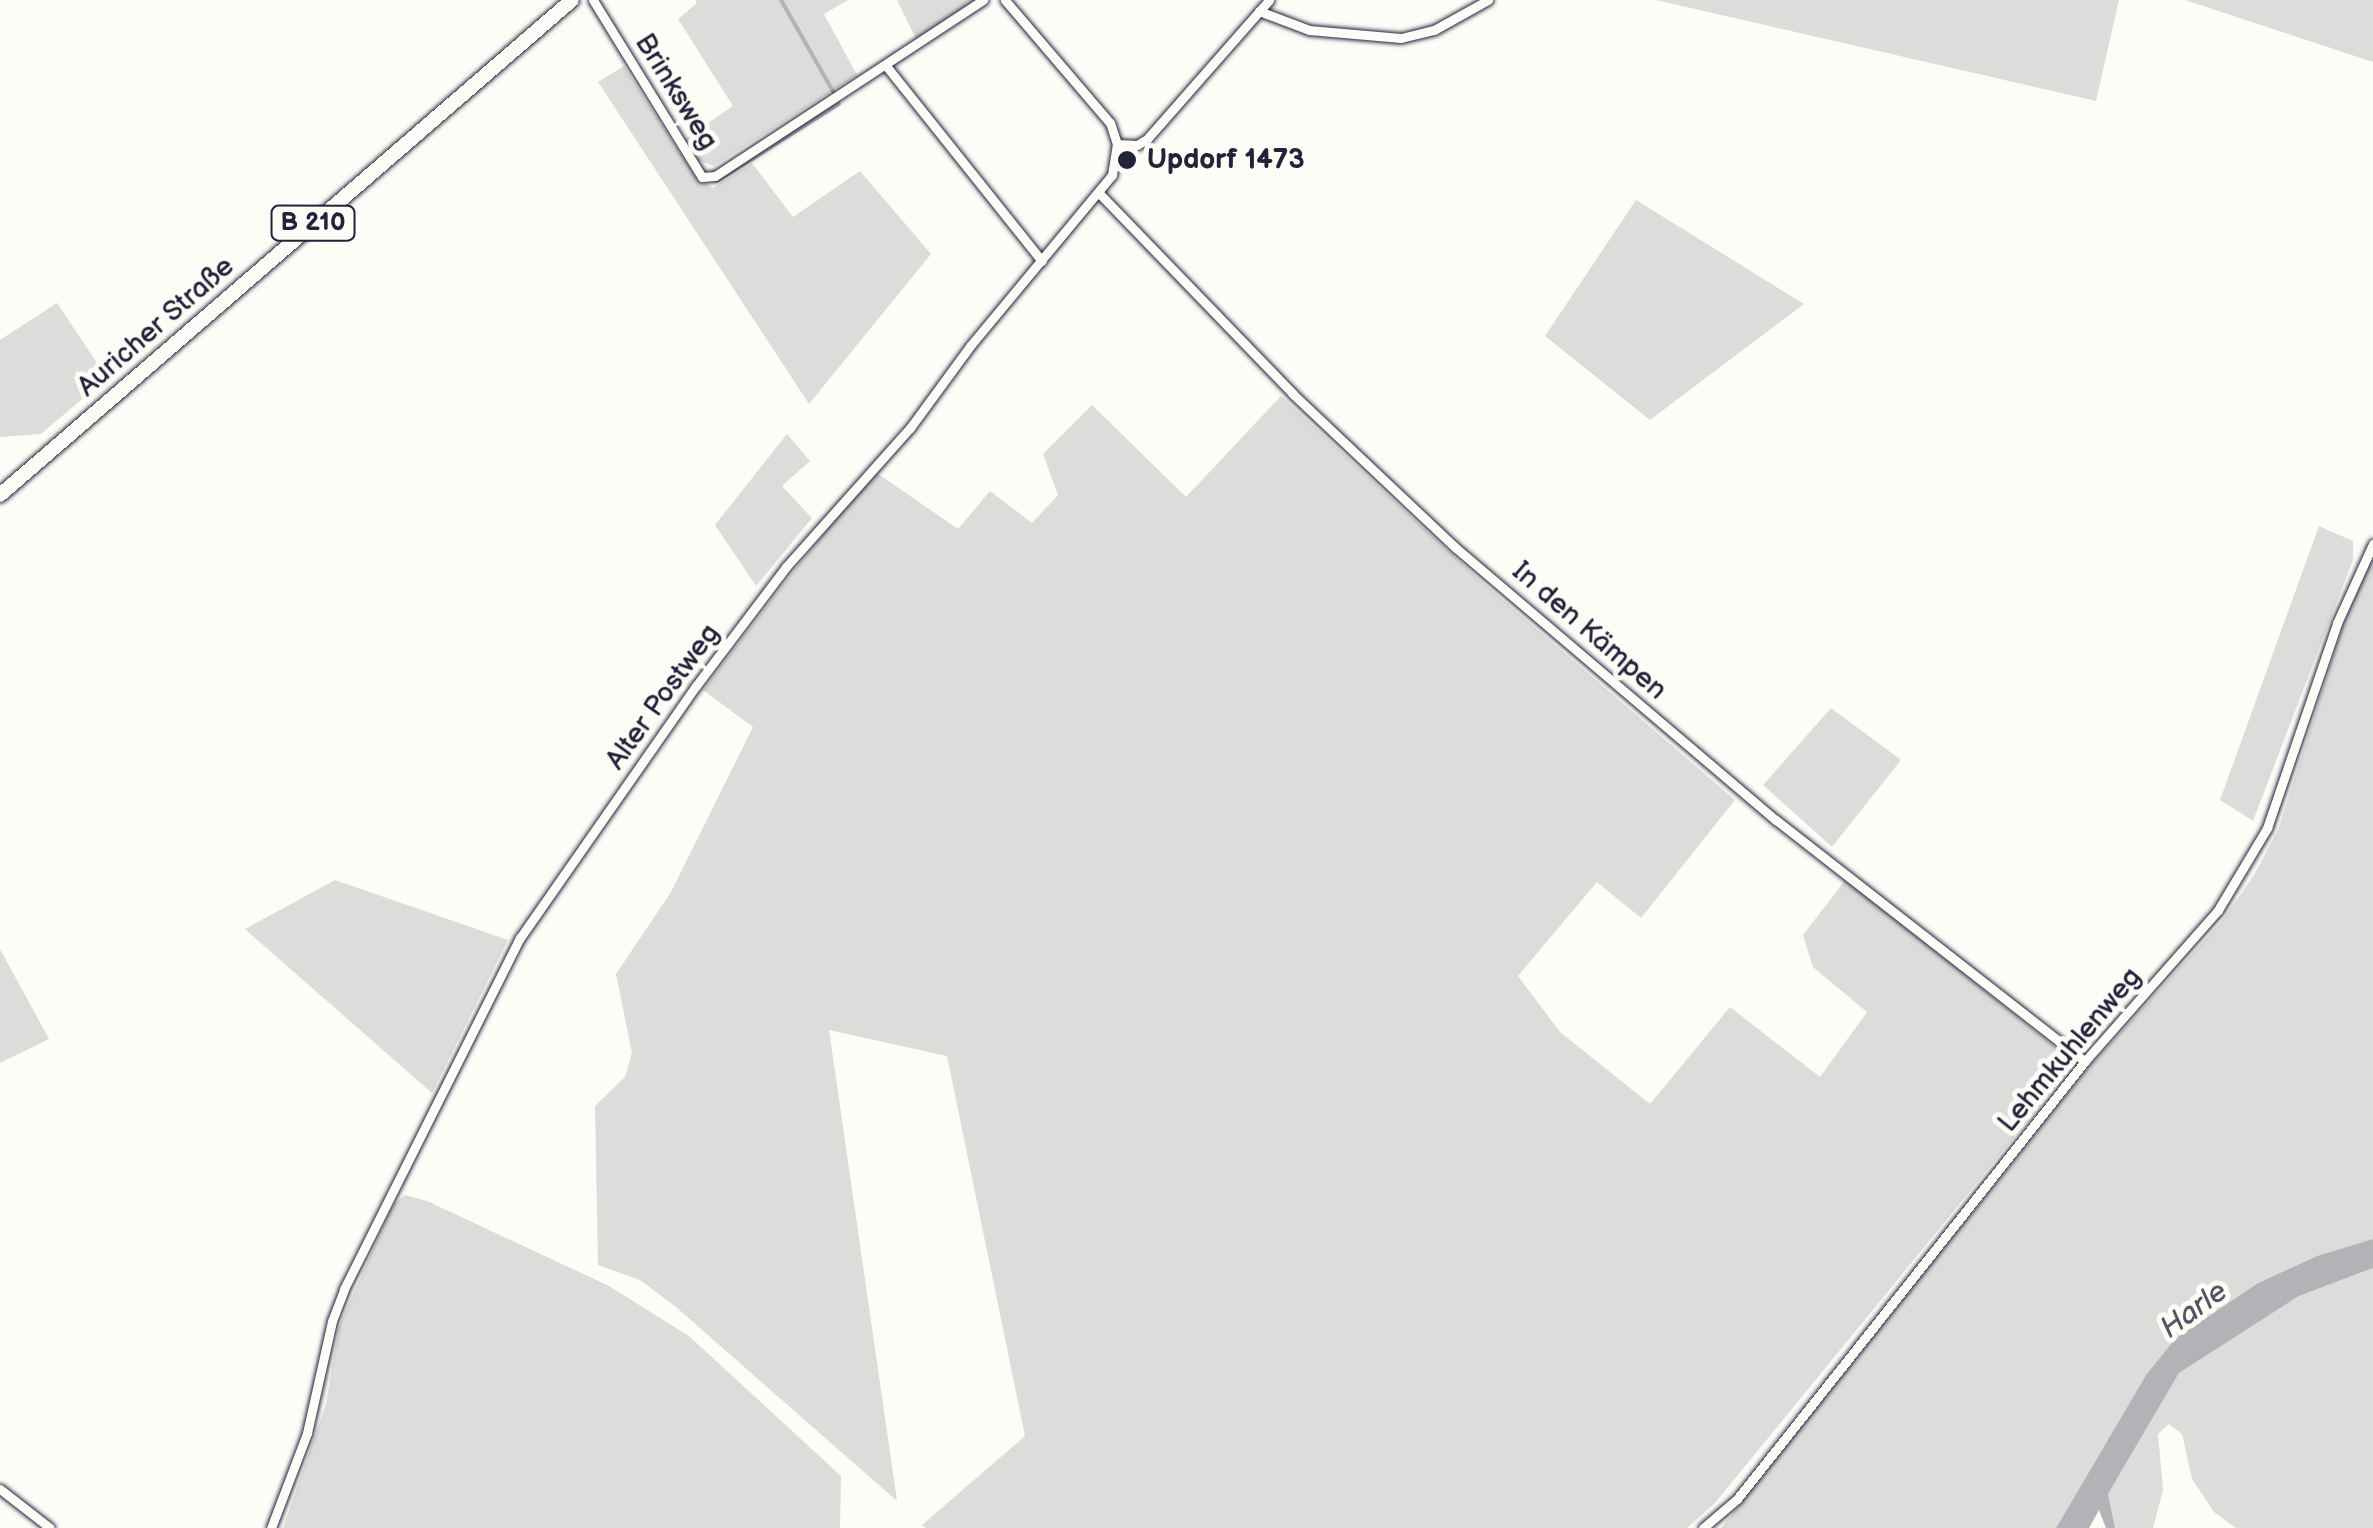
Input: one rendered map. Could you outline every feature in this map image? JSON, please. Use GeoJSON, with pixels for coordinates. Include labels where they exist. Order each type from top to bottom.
{"type":"FeatureCollection","features":[{"type":"Feature","properties":{"kind":"main road","name":"Auricher Straße"},"geometry":{"type":"LineString","coordinates":[[0,495],[572,0]]}},
{"type":"Feature","properties":{"kind":"street","name":"Brinksweg"},"geometry":{"type":"LineString","coordinates":[[593,0],[702,177],[715,176],[887,67],[983,0]]}},
{"type":"Feature","properties":{"kind":"street"},"geometry":{"type":"LineString","coordinates":[[1006,0],[1102,110],[1117,144],[1137,145],[1147,139],[1269,0]]}},
{"type":"Feature","properties":{"kind":"street"},"geometry":{"type":"LineString","coordinates":[[1259,11],[1309,30],[1401,38],[1434,30],[1488,0]]}},
{"type":"Feature","properties":{"kind":"street"},"geometry":{"type":"LineString","coordinates":[[887,67],[1042,261]]}},
{"type":"Feature","properties":{"kind":"street","name":"Alter Postweg"},"geometry":{"type":"LineString","coordinates":[[272,1528],[311,1417],[332,1321],[344,1289],[520,938],[696,686],[786,567],[910,428],[970,346],[1100,194],[1112,175],[1117,144]]}},
{"type":"Feature","properties":{"kind":"street","name":"In den Kämpen"},"geometry":{"type":"LineString","coordinates":[[1100,194],[1293,394],[1456,548],[1776,820],[2084,1062]]}},
{"type":"Feature","properties":{"kind":"street","name":"Lehmkuhlenweg"},"geometry":{"type":"LineString","coordinates":[[1703,1528],[1737,1500],[2084,1062],[2218,910],[2267,828],[2337,622],[2373,544]]}},
{"type":"Feature","properties":{"kind":"street"},"geometry":{"type":"LineString","coordinates":[[0,1489],[50,1528]]}},
{"type":"Feature","properties":{"kind":"shaded area"},"geometry":{"type":"Polygon","coordinates":[[[695,0],[848,0],[824,14],[857,75],[714,166],[697,160],[685,139],[733,106],[678,19],[697,3],[695,0]]]}},
{"type":"Feature","properties":{"kind":"shaded area"},"geometry":{"type":"Polygon","coordinates":[[[897,0],[975,0],[916,39],[897,0]]]}},
{"type":"Feature","properties":{"kind":"shaded area"},"geometry":{"type":"Polygon","coordinates":[[[1656,0],[2119,0],[2096,101],[1656,0]]]}},
{"type":"Feature","properties":{"kind":"shaded area"},"geometry":{"type":"Polygon","coordinates":[[[2185,0],[2373,0],[2373,62],[2185,0]]]}},
{"type":"Feature","properties":{"kind":"shaded area"},"geometry":{"type":"Polygon","coordinates":[[[624,66],[696,178],[713,188],[752,163],[793,217],[860,171],[931,254],[809,404],[598,82],[624,66]]]}},
{"type":"Feature","properties":{"kind":"shaded area"},"geometry":{"type":"Polygon","coordinates":[[[1636,200],[1804,304],[1650,420],[1545,336],[1636,200]]]}},
{"type":"Feature","properties":{"kind":"shaded area"},"geometry":{"type":"Polygon","coordinates":[[[57,303],[107,378],[41,434],[0,437],[0,340],[57,303]]]}},
{"type":"Feature","properties":{"kind":"shaded area"},"geometry":{"type":"Polygon","coordinates":[[[1281,396],[1482,582],[1735,800],[1641,918],[1597,882],[1518,976],[1560,1032],[1650,1104],[1730,1007],[1820,1077],[1867,1012],[1813,967],[1803,935],[1846,879],[2069,1058],[2069,1070],[1715,1503],[1687,1528],[926,1528],[922,1525],[1025,1436],[947,1056],[829,1030],[897,1501],[676,1307],[640,1280],[598,1265],[595,1106],[625,1077],[632,1053],[616,974],[671,892],[753,727],[703,690],[785,582],[874,471],[958,529],[990,491],[1032,523],[1058,495],[1043,454],[1092,405],[1186,497],[1281,396]]]}},
{"type":"Feature","properties":{"kind":"shaded area"},"geometry":{"type":"Polygon","coordinates":[[[787,434],[810,461],[782,486],[812,518],[756,586],[715,525],[787,434]]]}},
{"type":"Feature","properties":{"kind":"shaded area"},"geometry":{"type":"Polygon","coordinates":[[[2319,526],[2353,541],[2353,560],[2253,821],[2220,800],[2319,526]]]}},
{"type":"Feature","properties":{"kind":"shaded area"},"geometry":{"type":"Polygon","coordinates":[[[2373,557],[2373,1239],[2317,1256],[2258,1283],[2175,1339],[2146,1375],[2056,1528],[1721,1528],[2090,1066],[2222,921],[2254,875],[2278,830],[2344,623],[2373,557]]]}},
{"type":"Feature","properties":{"kind":"shaded area"},"geometry":{"type":"Polygon","coordinates":[[[1831,708],[1901,760],[1832,847],[1763,785],[1831,708]]]}},
{"type":"Feature","properties":{"kind":"shaded area"},"geometry":{"type":"Polygon","coordinates":[[[335,880],[508,940],[432,1093],[245,929],[335,880]]]}},
{"type":"Feature","properties":{"kind":"shaded area"},"geometry":{"type":"Polygon","coordinates":[[[0,949],[49,1039],[0,1063],[0,949]]]}},
{"type":"Feature","properties":{"kind":"shaded area"},"geometry":{"type":"Polygon","coordinates":[[[405,1195],[427,1201],[609,1286],[689,1336],[841,1476],[840,1528],[283,1528],[326,1404],[339,1326],[393,1205],[405,1195]]]}},
{"type":"Feature","properties":{"kind":"shaded area"},"geometry":{"type":"Polygon","coordinates":[[[2373,1239],[2373,1268],[2299,1296],[2179,1373],[2108,1494],[2115,1528],[2106,1528],[2099,1510],[2089,1528],[2056,1528],[2146,1375],[2175,1339],[2258,1283],[2317,1256],[2373,1239]]]}},
{"type":"Feature","properties":{"kind":"shaded area"},"geometry":{"type":"Polygon","coordinates":[[[2373,1268],[2373,1528],[2236,1528],[2214,1512],[2192,1479],[2182,1434],[2169,1424],[2158,1434],[2163,1490],[2153,1528],[2115,1528],[2108,1494],[2179,1373],[2299,1296],[2373,1268]]]}},
{"type":"Feature","properties":{"kind":"waterway"},"geometry":{"type":"LineString","coordinates":[[781,0],[834,93]]}},
{"type":"Feature","properties":{"kind":"waterway"},"geometry":{"type":"LineString","coordinates":[[717,181],[839,104]]}},
{"type":"Feature","properties":{"kind":"place","name":"Updorf 1473"},"geometry":{"type":"Point","coordinates":[1127,160]}},
{"type":"Feature","properties":{"kind":"water label","name":"Harle"},"geometry":{"type":"Point","coordinates":[2194,1310]}}]}
